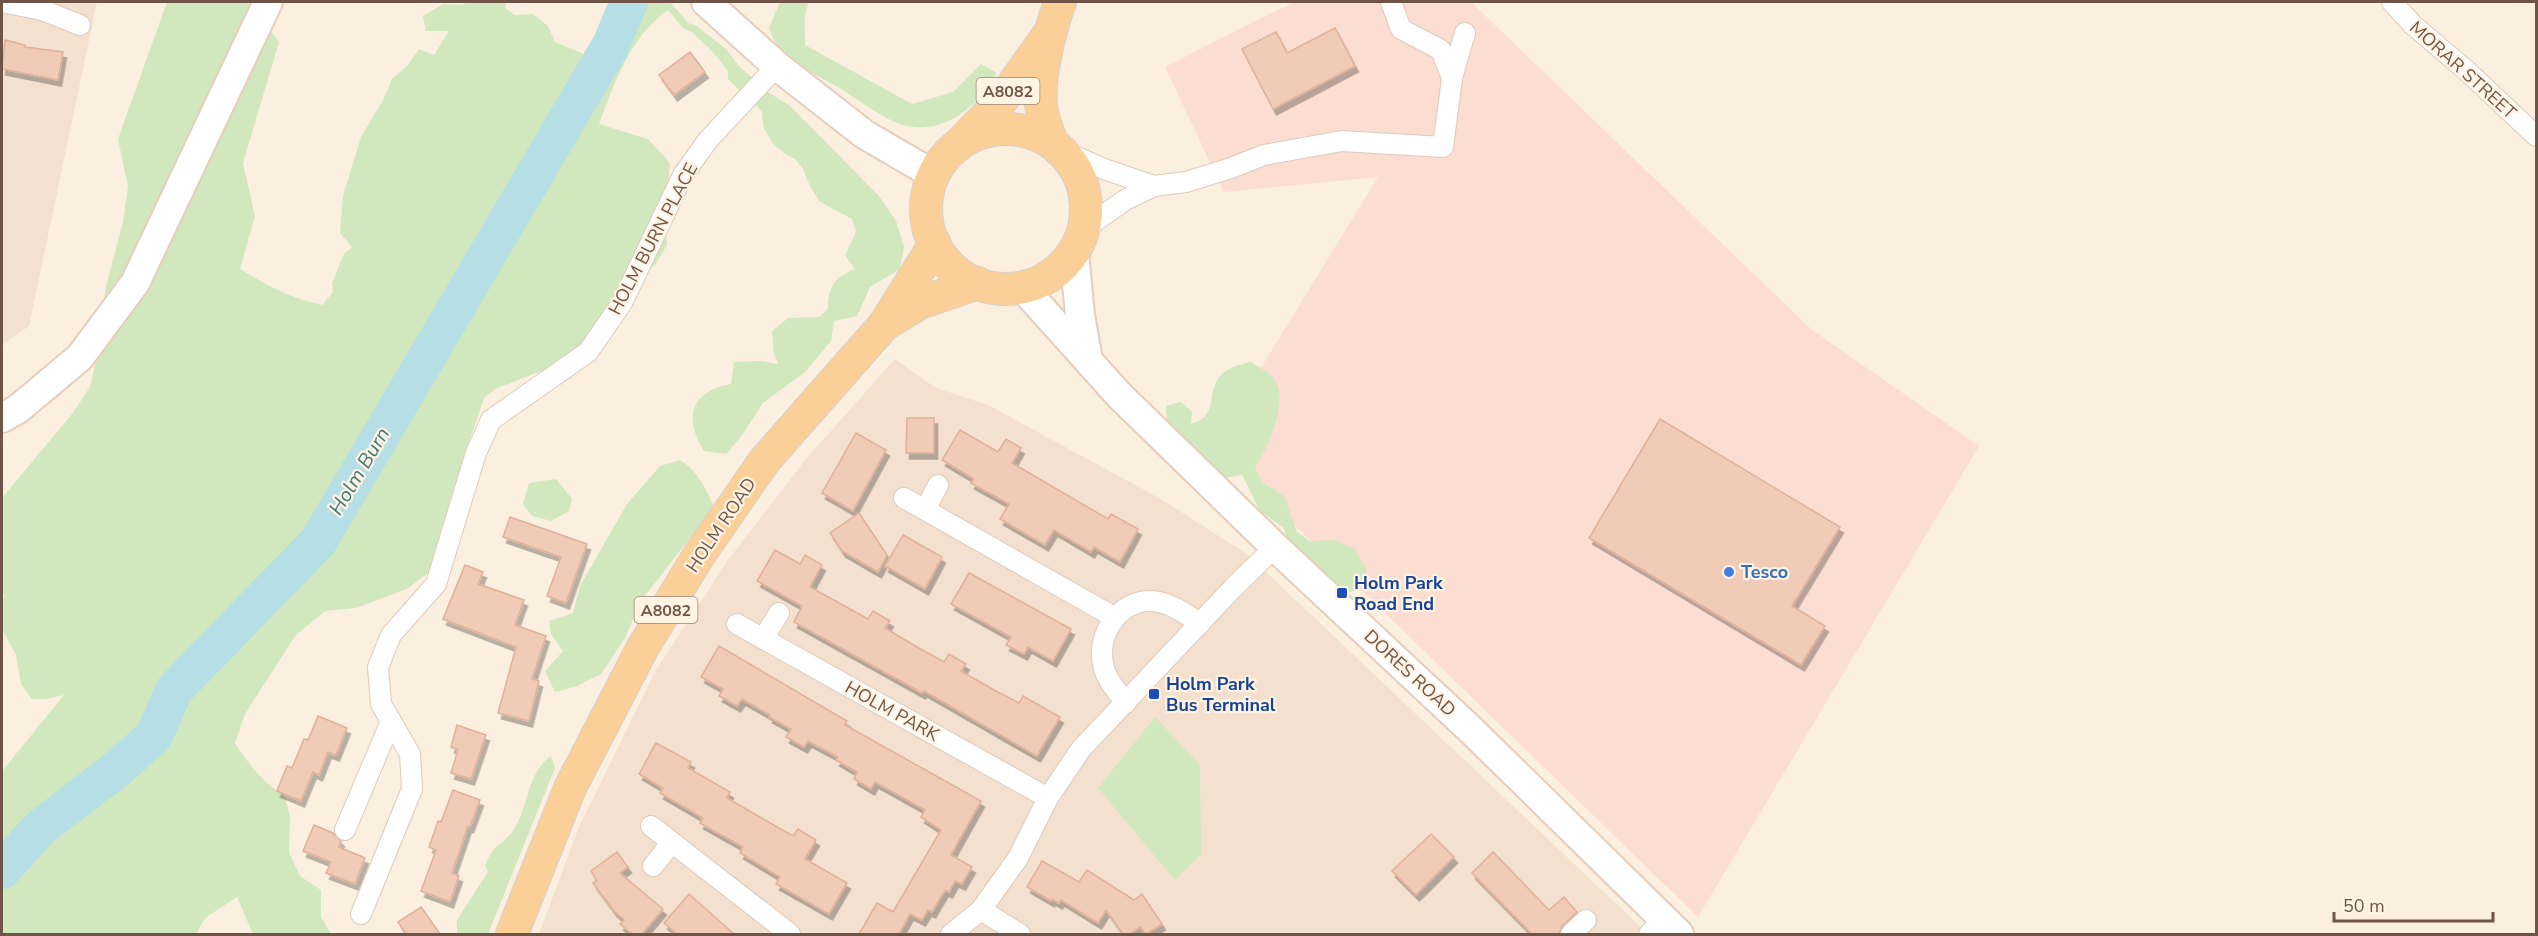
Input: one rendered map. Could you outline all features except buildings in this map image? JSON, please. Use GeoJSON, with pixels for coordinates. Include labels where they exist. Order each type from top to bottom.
{"type":"FeatureCollection","features":[{"type":"Feature","properties":{"kind":"main road"},"geometry":{"type":"LineString","coordinates":[[2,418],[18,409],[80,357],[135,282],[268,2]]}},
{"type":"Feature","properties":{"kind":"main road"},"geometry":{"type":"LineString","coordinates":[[706,2],[777,66],[864,134],[934,175]]}},
{"type":"Feature","properties":{"kind":"main road","name":"A8082"},"geometry":{"type":"LineString","coordinates":[[1056,146],[1042,110],[1041,94],[1048,35],[1060,2]]}},
{"type":"Feature","properties":{"kind":"main road","name":"A8082"},"geometry":{"type":"LineString","coordinates":[[962,142],[982,132],[1006,128],[1030,132],[1056,146],[1072,162],[1084,187],[1086,204],[1079,240],[1060,268],[1045,279],[1022,287],[999,288],[978,284],[959,273],[945,261],[934,244],[927,218],[927,196],[934,175],[945,156],[962,142],[1002,100],[1048,35]]}},
{"type":"Feature","properties":{"kind":"main road"},"geometry":{"type":"LineString","coordinates":[[1079,240],[1080,315],[1089,361]]}},
{"type":"Feature","properties":{"kind":"main road","name":"HOLM ROAD"},"geometry":{"type":"LineString","coordinates":[[512,934],[570,788],[642,649],[699,555],[765,460],[884,325],[934,244]]}},
{"type":"Feature","properties":{"kind":"main road"},"geometry":{"type":"LineString","coordinates":[[884,325],[920,303],[978,284]]}},
{"type":"Feature","properties":{"kind":"main road","name":"DORES ROAD"},"geometry":{"type":"LineString","coordinates":[[1022,287],[1119,395],[1275,547],[1471,730],[1664,929]]}},
{"type":"Feature","properties":{"kind":"street"},"geometry":{"type":"LineString","coordinates":[[2,2],[43,6],[80,25]]}},
{"type":"Feature","properties":{"kind":"street"},"geometry":{"type":"LineString","coordinates":[[1391,2],[1401,29],[1441,50],[1452,78]]}},
{"type":"Feature","properties":{"kind":"street","name":"MORAR STREET"},"geometry":{"type":"LineString","coordinates":[[2392,2],[2412,25],[2467,71],[2536,136]]}},
{"type":"Feature","properties":{"kind":"street"},"geometry":{"type":"LineString","coordinates":[[1079,240],[1125,200],[1154,186],[1186,182],[1231,168],[1264,154],[1342,141],[1443,147],[1452,78],[1464,33]]}},
{"type":"Feature","properties":{"kind":"street","name":"HOLM BURN PLACE"},"geometry":{"type":"LineString","coordinates":[[361,914],[412,789],[410,754],[381,704],[378,668],[391,635],[436,584],[476,453],[491,420],[588,352],[622,303],[683,175],[708,140],[777,66]]}},
{"type":"Feature","properties":{"kind":"street"},"geometry":{"type":"LineString","coordinates":[[1056,146],[1104,169],[1154,186]]}},
{"type":"Feature","properties":{"kind":"street"},"geometry":{"type":"LineString","coordinates":[[925,510],[938,485]]}},
{"type":"Feature","properties":{"kind":"street"},"geometry":{"type":"LineString","coordinates":[[904,498],[1114,617]]}},
{"type":"Feature","properties":{"kind":"street"},"geometry":{"type":"LineString","coordinates":[[951,934],[981,910],[1018,858],[1048,798],[1081,749],[1275,547]]}},
{"type":"Feature","properties":{"kind":"street"},"geometry":{"type":"LineString","coordinates":[[1126,703],[1104,669],[1101,651],[1104,636],[1114,617],[1137,603],[1157,601],[1171,606],[1200,624]]}},
{"type":"Feature","properties":{"kind":"street"},"geometry":{"type":"LineString","coordinates":[[763,639],[779,613]]}},
{"type":"Feature","properties":{"kind":"street","name":"HOLM PARK"},"geometry":{"type":"LineString","coordinates":[[736,624],[1048,798]]}},
{"type":"Feature","properties":{"kind":"street"},"geometry":{"type":"LineString","coordinates":[[345,830],[391,721]]}},
{"type":"Feature","properties":{"kind":"street"},"geometry":{"type":"LineString","coordinates":[[651,826],[790,934]]}},
{"type":"Feature","properties":{"kind":"street"},"geometry":{"type":"LineString","coordinates":[[653,866],[672,842]]}},
{"type":"Feature","properties":{"kind":"street"},"geometry":{"type":"LineString","coordinates":[[981,910],[1020,934]]}},
{"type":"Feature","properties":{"kind":"street"},"geometry":{"type":"LineString","coordinates":[[1571,934],[1586,920]]}},
{"type":"Feature","properties":{"kind":"shaded area"},"geometry":{"type":"Polygon","coordinates":[[[2,2],[97,2],[29,326],[2,344],[2,2]]]}},
{"type":"Feature","properties":{"kind":"shaded area"},"geometry":{"type":"Polygon","coordinates":[[[1294,2],[1471,2],[1812,330],[1979,446],[1698,917],[1213,446],[1378,177],[1224,192],[1165,67],[1294,2]]]}},
{"type":"Feature","properties":{"kind":"shaded area"},"geometry":{"type":"Polygon","coordinates":[[[895,359],[936,388],[988,405],[1159,498],[1247,554],[1648,934],[539,934],[579,827],[656,670],[728,560],[806,459],[895,359]]]}},
{"type":"Feature","properties":{"kind":"green space"},"geometry":{"type":"Polygon","coordinates":[[[167,2],[256,2],[253,9],[279,42],[243,163],[255,216],[240,269],[300,299],[322,305],[333,292],[332,283],[344,254],[352,247],[340,233],[343,196],[361,137],[383,100],[392,79],[408,65],[419,49],[434,55],[449,31],[426,31],[423,16],[443,4],[506,2],[505,8],[515,15],[533,14],[548,26],[555,42],[595,56],[612,2],[670,2],[688,23],[697,26],[727,50],[738,65],[768,92],[790,106],[879,196],[896,221],[904,247],[900,269],[870,287],[857,316],[834,321],[831,341],[805,372],[763,403],[741,437],[726,454],[704,451],[694,428],[693,417],[699,400],[717,388],[731,384],[734,362],[761,361],[778,364],[774,354],[772,331],[788,318],[819,317],[828,309],[829,294],[834,283],[842,275],[855,269],[845,255],[856,232],[852,219],[820,202],[803,169],[795,159],[772,143],[763,126],[762,112],[744,92],[728,79],[728,71],[712,51],[693,33],[683,28],[668,10],[644,33],[625,61],[599,124],[648,139],[670,163],[665,220],[667,245],[655,265],[632,280],[597,336],[554,366],[495,389],[484,398],[449,502],[453,527],[445,551],[429,572],[407,589],[356,608],[325,611],[295,636],[245,714],[235,743],[270,786],[285,796],[290,818],[289,852],[300,876],[321,890],[321,917],[331,934],[253,934],[237,897],[205,918],[196,934],[2,934],[2,771],[64,695],[32,699],[21,684],[16,655],[2,629],[2,600],[5,597],[2,592],[2,498],[72,414],[90,387],[106,286],[123,222],[128,186],[118,139],[167,2]]]}},
{"type":"Feature","properties":{"kind":"green space"},"geometry":{"type":"Polygon","coordinates":[[[780,2],[809,2],[805,19],[805,45],[912,104],[953,92],[981,64],[997,73],[982,95],[952,120],[927,127],[904,125],[873,110],[787,56],[773,39],[769,28],[780,2]]]}},
{"type":"Feature","properties":{"kind":"green space"},"geometry":{"type":"Polygon","coordinates":[[[1251,362],[1274,378],[1280,398],[1271,436],[1255,467],[1262,482],[1284,496],[1297,532],[1310,541],[1333,540],[1355,549],[1367,570],[1359,590],[1331,596],[1294,550],[1294,544],[1287,539],[1284,528],[1260,511],[1242,475],[1224,478],[1167,422],[1166,406],[1181,402],[1192,412],[1191,424],[1202,419],[1208,411],[1215,384],[1221,375],[1233,367],[1251,362]]]}},
{"type":"Feature","properties":{"kind":"green space"},"geometry":{"type":"Polygon","coordinates":[[[680,460],[700,481],[714,507],[641,601],[625,638],[601,674],[577,686],[555,692],[545,671],[563,651],[551,634],[549,621],[573,613],[580,586],[627,504],[660,466],[680,460]]]}},
{"type":"Feature","properties":{"kind":"green space"},"geometry":{"type":"Polygon","coordinates":[[[556,479],[572,499],[569,511],[551,521],[532,516],[523,504],[529,483],[556,479]]]}},
{"type":"Feature","properties":{"kind":"green space"},"geometry":{"type":"Polygon","coordinates":[[[1155,717],[1200,765],[1201,854],[1175,880],[1098,788],[1155,717]]]}},
{"type":"Feature","properties":{"kind":"green space"},"geometry":{"type":"Polygon","coordinates":[[[551,756],[555,768],[488,934],[457,934],[457,920],[488,872],[485,865],[490,855],[514,829],[532,781],[543,763],[551,756]]]}},
{"type":"Feature","properties":{"kind":"waterway","name":"Holm Burn"},"geometry":{"type":"LineString","coordinates":[[2,870],[40,828],[117,769],[154,736],[174,690],[318,542],[611,45],[629,2]]}},
{"type":"Feature","properties":{"kind":"place","name":"Tesco"},"geometry":{"type":"Point","coordinates":[1729,572]}},
{"type":"Feature","properties":{"kind":"place","name":"Holm Park Road End"},"geometry":{"type":"Point","coordinates":[1342,593]}},
{"type":"Feature","properties":{"kind":"place","name":"Holm Park Bus Terminal"},"geometry":{"type":"Point","coordinates":[1154,694]}}]}
